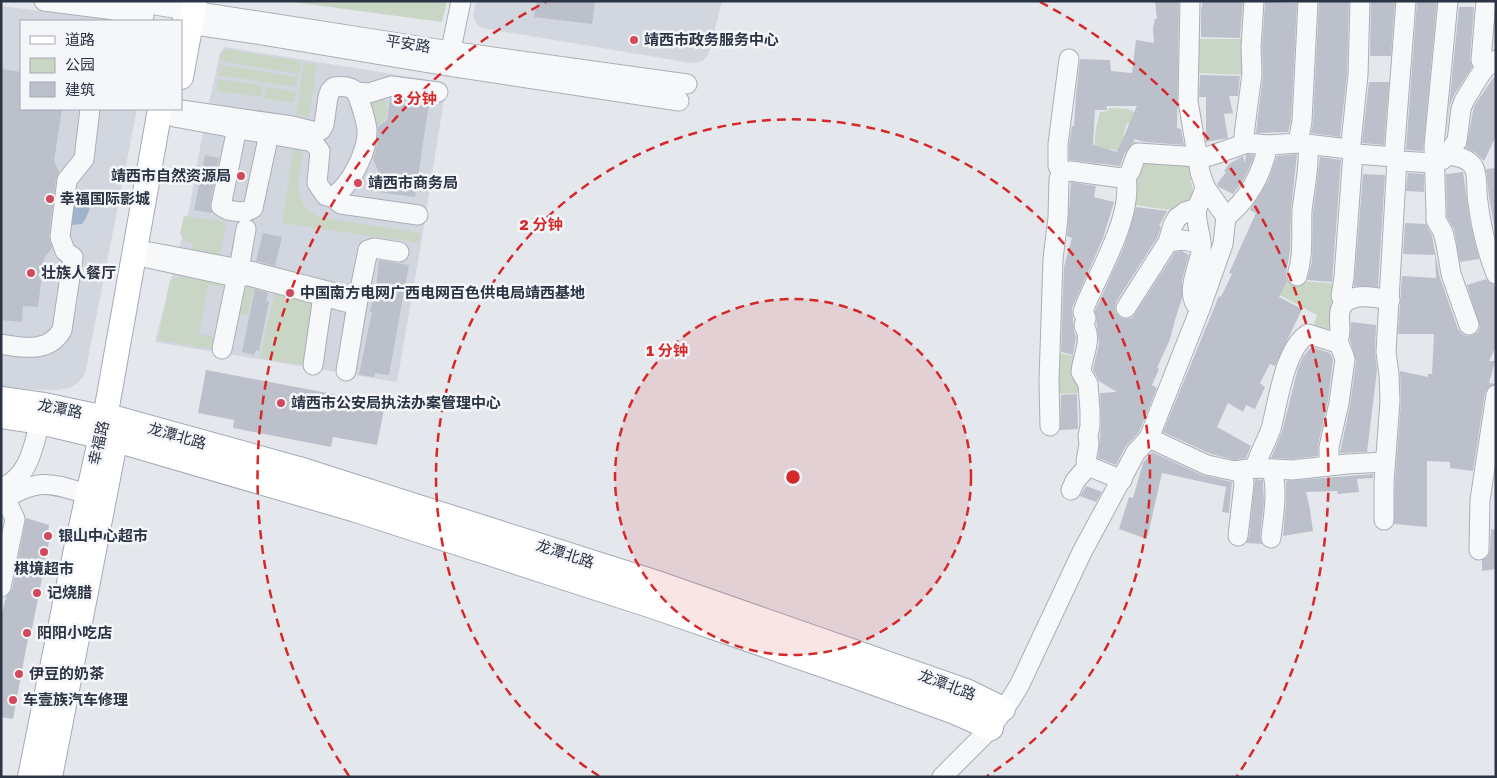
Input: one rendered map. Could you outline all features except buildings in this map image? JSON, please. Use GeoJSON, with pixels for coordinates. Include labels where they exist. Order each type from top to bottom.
{"type":"FeatureCollection","features":[{"type":"Feature","properties":{"kind":"main road"},"geometry":{"type":"LineString","coordinates":[[182,46],[183,14]]}},
{"type":"Feature","properties":{"kind":"main road","name":"幸福路"},"geometry":{"type":"LineString","coordinates":[[30,777],[87,494],[110,428],[149,255],[171,111]]}},
{"type":"Feature","properties":{"kind":"main road","name":"幸福路"},"geometry":{"type":"LineString","coordinates":[[50,777],[110,428],[171,111]]}},
{"type":"Feature","properties":{"kind":"main road","name":"龙潭路"},"geometry":{"type":"LineString","coordinates":[[1,399],[44,405],[110,428]]}},
{"type":"Feature","properties":{"kind":"main road","name":"龙潭路"},"geometry":{"type":"LineString","coordinates":[[1,416],[40,422],[110,428]]}},
{"type":"Feature","properties":{"kind":"main road","name":"龙潭北路"},"geometry":{"type":"LineString","coordinates":[[110,428],[652,606],[955,712],[997,718]]}},
{"type":"Feature","properties":{"kind":"street","name":"平安路"},"geometry":{"type":"LineString","coordinates":[[44,1],[102,15],[183,14]]}},
{"type":"Feature","properties":{"kind":"street","name":"平安路"},"geometry":{"type":"LineString","coordinates":[[129,1],[250,33],[449,59],[687,84]]}},
{"type":"Feature","properties":{"kind":"street"},"geometry":{"type":"LineString","coordinates":[[449,59],[461,1]]}},
{"type":"Feature","properties":{"kind":"street"},"geometry":{"type":"LineString","coordinates":[[942,777],[997,718],[1020,684],[1082,552],[1136,452],[1149,438],[1200,309],[1223,244],[1226,217],[1205,187],[1200,172],[1199,157],[1188,101],[1190,1]]}},
{"type":"Feature","properties":{"kind":"street"},"geometry":{"type":"LineString","coordinates":[[1247,143],[1244,135],[1252,74],[1251,47],[1254,1]]}},
{"type":"Feature","properties":{"kind":"street"},"geometry":{"type":"LineString","coordinates":[[1297,276],[1302,254],[1302,213],[1309,170],[1303,144],[1302,121],[1308,1]]}},
{"type":"Feature","properties":{"kind":"street"},"geometry":{"type":"LineString","coordinates":[[1344,302],[1341,296],[1344,276],[1351,143],[1358,75],[1360,1]]}},
{"type":"Feature","properties":{"kind":"street"},"geometry":{"type":"LineString","coordinates":[[1384,520],[1385,462],[1390,401],[1386,352],[1406,1]]}},
{"type":"Feature","properties":{"kind":"street"},"geometry":{"type":"LineString","coordinates":[[1448,1],[1434,146],[1441,159],[1436,220],[1443,232],[1451,274],[1468,325]]}},
{"type":"Feature","properties":{"kind":"street"},"geometry":{"type":"LineString","coordinates":[[1441,159],[1457,140],[1464,100],[1491,64],[1481,60],[1486,1]]}},
{"type":"Feature","properties":{"kind":"street","name":"平安路"},"geometry":{"type":"LineString","coordinates":[[449,59],[679,101]]}},
{"type":"Feature","properties":{"kind":"street"},"geometry":{"type":"LineString","coordinates":[[1062,173],[1058,166],[1058,144],[1069,59]]}},
{"type":"Feature","properties":{"kind":"street"},"geometry":{"type":"LineString","coordinates":[[171,111],[292,126],[316,132],[324,126],[330,91],[334,87],[340,86],[353,88],[356,92],[367,130],[363,155],[338,194],[332,197]]}},
{"type":"Feature","properties":{"kind":"street"},"geometry":{"type":"LineString","coordinates":[[356,92],[368,93],[391,86],[438,92]]}},
{"type":"Feature","properties":{"kind":"street"},"geometry":{"type":"LineString","coordinates":[[1,344],[22,348],[44,346],[58,338],[62,330],[73,257],[65,251],[60,237],[67,180],[84,159],[90,110]]}},
{"type":"Feature","properties":{"kind":"street"},"geometry":{"type":"LineString","coordinates":[[171,111],[237,128],[313,142],[318,146],[320,157],[317,183],[326,196],[332,197],[342,204],[418,215]]}},
{"type":"Feature","properties":{"kind":"street"},"geometry":{"type":"LineString","coordinates":[[237,128],[221,206],[225,209],[247,212],[253,208],[269,134]]}},
{"type":"Feature","properties":{"kind":"street"},"geometry":{"type":"LineString","coordinates":[[1050,426],[1049,381],[1053,259],[1058,218],[1059,179],[1062,173],[1070,171],[1114,178],[1126,177],[1130,173],[1134,158],[1138,153],[1210,156],[1247,143],[1303,144],[1396,159],[1441,159],[1457,156],[1473,165],[1476,171],[1481,226],[1488,254],[1496,274]]}},
{"type":"Feature","properties":{"kind":"street"},"geometry":{"type":"LineString","coordinates":[[1226,217],[1249,193],[1258,179],[1268,144]]}},
{"type":"Feature","properties":{"kind":"street"},"geometry":{"type":"LineString","coordinates":[[1122,480],[1088,466],[1086,461],[1090,444],[1088,436],[1090,411],[1088,384],[1081,372],[1087,341],[1084,326],[1086,315],[1083,312],[1086,301],[1122,222],[1126,194],[1126,177]]}},
{"type":"Feature","properties":{"kind":"street"},"geometry":{"type":"LineString","coordinates":[[226,180],[257,187]]}},
{"type":"Feature","properties":{"kind":"street"},"geometry":{"type":"LineString","coordinates":[[1200,309],[1193,300],[1192,292],[1202,243],[1196,214],[1205,187]]}},
{"type":"Feature","properties":{"kind":"street"},"geometry":{"type":"LineString","coordinates":[[1126,308],[1168,242],[1177,218],[1185,212],[1197,208]]}},
{"type":"Feature","properties":{"kind":"street"},"geometry":{"type":"LineString","coordinates":[[222,350],[246,229]]}},
{"type":"Feature","properties":{"kind":"street"},"geometry":{"type":"LineString","coordinates":[[1168,242],[1182,240],[1202,243]]}},
{"type":"Feature","properties":{"kind":"street"},"geometry":{"type":"LineString","coordinates":[[346,371],[357,302],[368,250],[374,248],[399,252]]}},
{"type":"Feature","properties":{"kind":"street"},"geometry":{"type":"LineString","coordinates":[[149,255],[238,273],[357,302]]}},
{"type":"Feature","properties":{"kind":"street"},"geometry":{"type":"LineString","coordinates":[[238,273],[323,296],[357,302]]}},
{"type":"Feature","properties":{"kind":"street"},"geometry":{"type":"LineString","coordinates":[[313,365],[323,296]]}},
{"type":"Feature","properties":{"kind":"street"},"geometry":{"type":"LineString","coordinates":[[1329,465],[1329,447],[1339,403],[1345,359],[1338,341],[1340,337],[1338,318],[1340,311],[1344,302],[1351,298],[1390,300]]}},
{"type":"Feature","properties":{"kind":"street"},"geometry":{"type":"LineString","coordinates":[[1238,536],[1244,484],[1256,469],[1270,431],[1283,374],[1298,344],[1308,334],[1334,342],[1338,341]]}},
{"type":"Feature","properties":{"kind":"street"},"geometry":{"type":"LineString","coordinates":[[1479,550],[1480,500],[1496,395]]}},
{"type":"Feature","properties":{"kind":"street"},"geometry":{"type":"LineString","coordinates":[[2,494],[25,469],[40,422]]}},
{"type":"Feature","properties":{"kind":"street"},"geometry":{"type":"LineString","coordinates":[[1149,438],[1207,465],[1292,470],[1329,465],[1385,462]]}},
{"type":"Feature","properties":{"kind":"street"},"geometry":{"type":"LineString","coordinates":[[1071,490],[1075,481],[1088,466]]}},
{"type":"Feature","properties":{"kind":"street"},"geometry":{"type":"LineString","coordinates":[[1256,469],[1274,476],[1271,538]]}},
{"type":"Feature","properties":{"kind":"street"},"geometry":{"type":"LineString","coordinates":[[2,494],[38,484],[56,486],[87,494]]}},
{"type":"Feature","properties":{"kind":"street"},"geometry":{"type":"LineString","coordinates":[[1,587],[15,519],[2,494]]}},
{"type":"Feature","properties":{"kind":"shaded area","name":"靖西市政务服务中心"},"geometry":{"type":"Polygon","coordinates":[[[476,1],[722,1],[709,53],[703,61],[692,63],[482,28],[476,23],[473,16],[476,1]]]}},
{"type":"Feature","properties":{"kind":"shaded area"},"geometry":{"type":"Polygon","coordinates":[[[1,6],[111,20],[20,20],[20,110],[137,110],[85,374],[79,382],[69,388],[58,390],[18,389],[1,386],[1,6]]]}},
{"type":"Feature","properties":{"kind":"shaded area"},"geometry":{"type":"Polygon","coordinates":[[[225,47],[442,82],[445,93],[397,382],[155,342],[189,210],[204,126],[220,53],[225,47]]]}},
{"type":"Feature","properties":{"kind":"green space"},"geometry":{"type":"Polygon","coordinates":[[[285,1],[447,1],[442,22],[285,1]]]}},
{"type":"Feature","properties":{"kind":"green space"},"geometry":{"type":"Polygon","coordinates":[[[1196,39],[1247,39],[1248,75],[1195,73],[1196,39]]]}},
{"type":"Feature","properties":{"kind":"green space"},"geometry":{"type":"Polygon","coordinates":[[[226,49],[302,62],[299,74],[220,61],[221,53],[226,49]]]}},
{"type":"Feature","properties":{"kind":"green space"},"geometry":{"type":"Polygon","coordinates":[[[304,63],[317,65],[309,117],[296,115],[304,63]]]}},
{"type":"Feature","properties":{"kind":"green space"},"geometry":{"type":"Polygon","coordinates":[[[220,65],[298,77],[296,87],[218,75],[220,65]]]}},
{"type":"Feature","properties":{"kind":"green space"},"geometry":{"type":"Polygon","coordinates":[[[218,79],[263,86],[261,97],[217,91],[218,79]]]}},
{"type":"Feature","properties":{"kind":"green space"},"geometry":{"type":"Polygon","coordinates":[[[266,87],[296,92],[294,103],[264,98],[266,87]]]}},
{"type":"Feature","properties":{"kind":"green space"},"geometry":{"type":"Polygon","coordinates":[[[387,100],[386,118],[376,127],[370,125],[365,105],[387,100]]]}},
{"type":"Feature","properties":{"kind":"green space"},"geometry":{"type":"Polygon","coordinates":[[[1109,108],[1128,109],[1139,114],[1135,125],[1127,123],[1123,136],[1143,145],[1131,155],[1110,149],[1105,162],[1097,162],[1095,171],[1092,170],[1096,128],[1100,112],[1108,111],[1109,108]]]}},
{"type":"Feature","properties":{"kind":"green space"},"geometry":{"type":"Polygon","coordinates":[[[294,146],[304,148],[299,189],[301,199],[313,214],[324,218],[420,233],[419,243],[282,223],[294,146]]]}},
{"type":"Feature","properties":{"kind":"green space"},"geometry":{"type":"Polygon","coordinates":[[[1139,161],[1190,163],[1192,187],[1195,194],[1193,200],[1169,210],[1129,204],[1139,161]]]}},
{"type":"Feature","properties":{"kind":"green space"},"geometry":{"type":"Polygon","coordinates":[[[184,216],[226,222],[220,255],[235,258],[191,258],[193,243],[187,242],[180,234],[184,216]]]}},
{"type":"Feature","properties":{"kind":"green space"},"geometry":{"type":"Polygon","coordinates":[[[181,269],[223,278],[228,288],[208,285],[199,334],[219,338],[217,350],[158,340],[170,280],[179,277],[181,269]]]}},
{"type":"Feature","properties":{"kind":"green space"},"geometry":{"type":"Polygon","coordinates":[[[1270,272],[1288,280],[1290,278],[1339,284],[1333,303],[1332,331],[1330,334],[1312,329],[1317,315],[1263,286],[1270,272]]]}},
{"type":"Feature","properties":{"kind":"green space"},"geometry":{"type":"Polygon","coordinates":[[[242,284],[263,286],[263,290],[254,289],[248,316],[234,313],[242,284]]]}},
{"type":"Feature","properties":{"kind":"green space"},"geometry":{"type":"Polygon","coordinates":[[[275,290],[315,299],[309,366],[260,358],[275,290]]]}},
{"type":"Feature","properties":{"kind":"green space"},"geometry":{"type":"Polygon","coordinates":[[[1057,353],[1080,357],[1087,393],[1053,394],[1057,353]]]}},
{"type":"Feature","properties":{"kind":"water"},"geometry":{"type":"Polygon","coordinates":[[[80,189],[84,189],[87,193],[90,206],[82,224],[73,225],[70,223],[72,204],[74,195],[80,189]]]}},
{"type":"Feature","properties":{"kind":"place","name":"靖西市政务服务中心"},"geometry":{"type":"Point","coordinates":[634,40]}},
{"type":"Feature","properties":{"kind":"place","name":"靖西市自然资源局"},"geometry":{"type":"Point","coordinates":[241,176]}},
{"type":"Feature","properties":{"kind":"place","name":"靖西市商务局"},"geometry":{"type":"Point","coordinates":[358,183]}},
{"type":"Feature","properties":{"kind":"place","name":"幸福国际影城"},"geometry":{"type":"Point","coordinates":[50,199]}},
{"type":"Feature","properties":{"kind":"place","name":"壮族人餐厅"},"geometry":{"type":"Point","coordinates":[31,273]}},
{"type":"Feature","properties":{"kind":"place","name":"中国南方电网广西电网百色供电局靖西基地"},"geometry":{"type":"Point","coordinates":[290,293]}},
{"type":"Feature","properties":{"kind":"place","name":"靖西市公安局执法办案管理中心"},"geometry":{"type":"Point","coordinates":[281,403]}},
{"type":"Feature","properties":{"kind":"place","name":"银山中心超市"},"geometry":{"type":"Point","coordinates":[48,536]}},
{"type":"Feature","properties":{"kind":"place","name":"棋境超市"},"geometry":{"type":"Point","coordinates":[44,552]}},
{"type":"Feature","properties":{"kind":"place","name":"记烧腊"},"geometry":{"type":"Point","coordinates":[37,593]}},
{"type":"Feature","properties":{"kind":"place","name":"阳阳小吃店"},"geometry":{"type":"Point","coordinates":[27,633]}},
{"type":"Feature","properties":{"kind":"place","name":"伊豆的奶茶"},"geometry":{"type":"Point","coordinates":[19,674]}},
{"type":"Feature","properties":{"kind":"place","name":"车壹族汽车修理"},"geometry":{"type":"Point","coordinates":[13,700]}}]}
